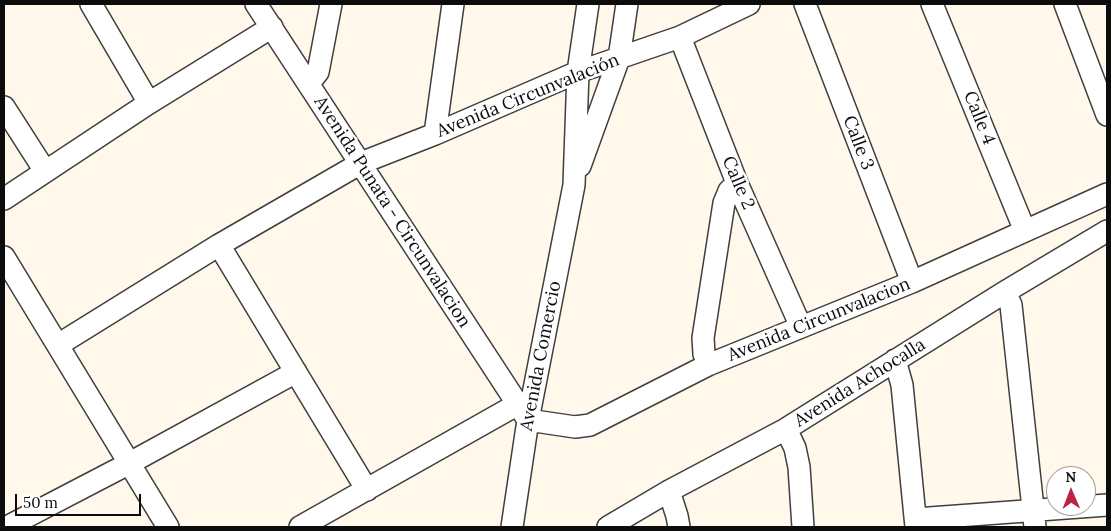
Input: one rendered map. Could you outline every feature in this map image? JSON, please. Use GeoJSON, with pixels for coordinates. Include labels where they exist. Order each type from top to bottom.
{"type":"FeatureCollection","features":[{"type":"Feature","properties":{"kind":"street"},"geometry":{"type":"LineString","coordinates":[[91,4],[149,103]]}},
{"type":"Feature","properties":{"kind":"street","name":"Avenida Punata - Circunvalacion"},"geometry":{"type":"LineString","coordinates":[[256,4],[523,412]]}},
{"type":"Feature","properties":{"kind":"street"},"geometry":{"type":"LineString","coordinates":[[307,81],[318,72],[331,4]]}},
{"type":"Feature","properties":{"kind":"street"},"geometry":{"type":"LineString","coordinates":[[436,134],[453,4]]}},
{"type":"Feature","properties":{"kind":"street","name":"Avenida Comercio"},"geometry":{"type":"LineString","coordinates":[[574,185],[578,72],[588,4]]}},
{"type":"Feature","properties":{"kind":"street","name":"Avenida Comercio"},"geometry":{"type":"LineString","coordinates":[[512,527],[523,412],[574,185],[619,58],[627,4]]}},
{"type":"Feature","properties":{"kind":"street","name":"Avenida Circunvalación"},"geometry":{"type":"LineString","coordinates":[[58,345],[220,245],[361,164],[436,134],[578,72],[680,37],[749,4]]}},
{"type":"Feature","properties":{"kind":"street","name":"Calle 3"},"geometry":{"type":"LineString","coordinates":[[805,4],[912,282]]}},
{"type":"Feature","properties":{"kind":"street","name":"Calle 4"},"geometry":{"type":"LineString","coordinates":[[932,4],[1025,231]]}},
{"type":"Feature","properties":{"kind":"street"},"geometry":{"type":"LineString","coordinates":[[1065,4],[1107,115]]}},
{"type":"Feature","properties":{"kind":"street"},"geometry":{"type":"LineString","coordinates":[[4,199],[149,103],[272,27]]}},
{"type":"Feature","properties":{"kind":"street","name":"Calle 2"},"geometry":{"type":"LineString","coordinates":[[680,37],[737,183],[800,327]]}},
{"type":"Feature","properties":{"kind":"street"},"geometry":{"type":"LineString","coordinates":[[4,108],[45,172]]}},
{"type":"Feature","properties":{"kind":"street"},"geometry":{"type":"LineString","coordinates":[[708,365],[704,354],[703,338],[724,203],[729,191],[737,183]]}},
{"type":"Feature","properties":{"kind":"street","name":"Avenida Circunvalacion"},"geometry":{"type":"LineString","coordinates":[[523,412],[575,427],[590,425],[708,365],[912,282],[1107,194]]}},
{"type":"Feature","properties":{"kind":"street","name":"Avenida Achocalla"},"geometry":{"type":"LineString","coordinates":[[608,527],[669,491],[786,429],[1005,292],[1107,231]]}},
{"type":"Feature","properties":{"kind":"street"},"geometry":{"type":"LineString","coordinates":[[220,245],[367,490]]}},
{"type":"Feature","properties":{"kind":"street"},"geometry":{"type":"LineString","coordinates":[[4,257],[168,527]]}},
{"type":"Feature","properties":{"kind":"street"},"geometry":{"type":"LineString","coordinates":[[1005,292],[1011,305],[1034,519]]}},
{"type":"Feature","properties":{"kind":"street"},"geometry":{"type":"LineString","coordinates":[[895,360],[902,385],[916,523],[1034,519],[1107,505]]}},
{"type":"Feature","properties":{"kind":"street"},"geometry":{"type":"LineString","coordinates":[[6,527],[128,464],[296,372]]}},
{"type":"Feature","properties":{"kind":"street"},"geometry":{"type":"LineString","coordinates":[[300,527],[367,490],[523,412]]}},
{"type":"Feature","properties":{"kind":"street"},"geometry":{"type":"LineString","coordinates":[[786,429],[795,448],[799,467],[803,527]]}},
{"type":"Feature","properties":{"kind":"street"},"geometry":{"type":"LineString","coordinates":[[669,491],[679,527]]}}]}
